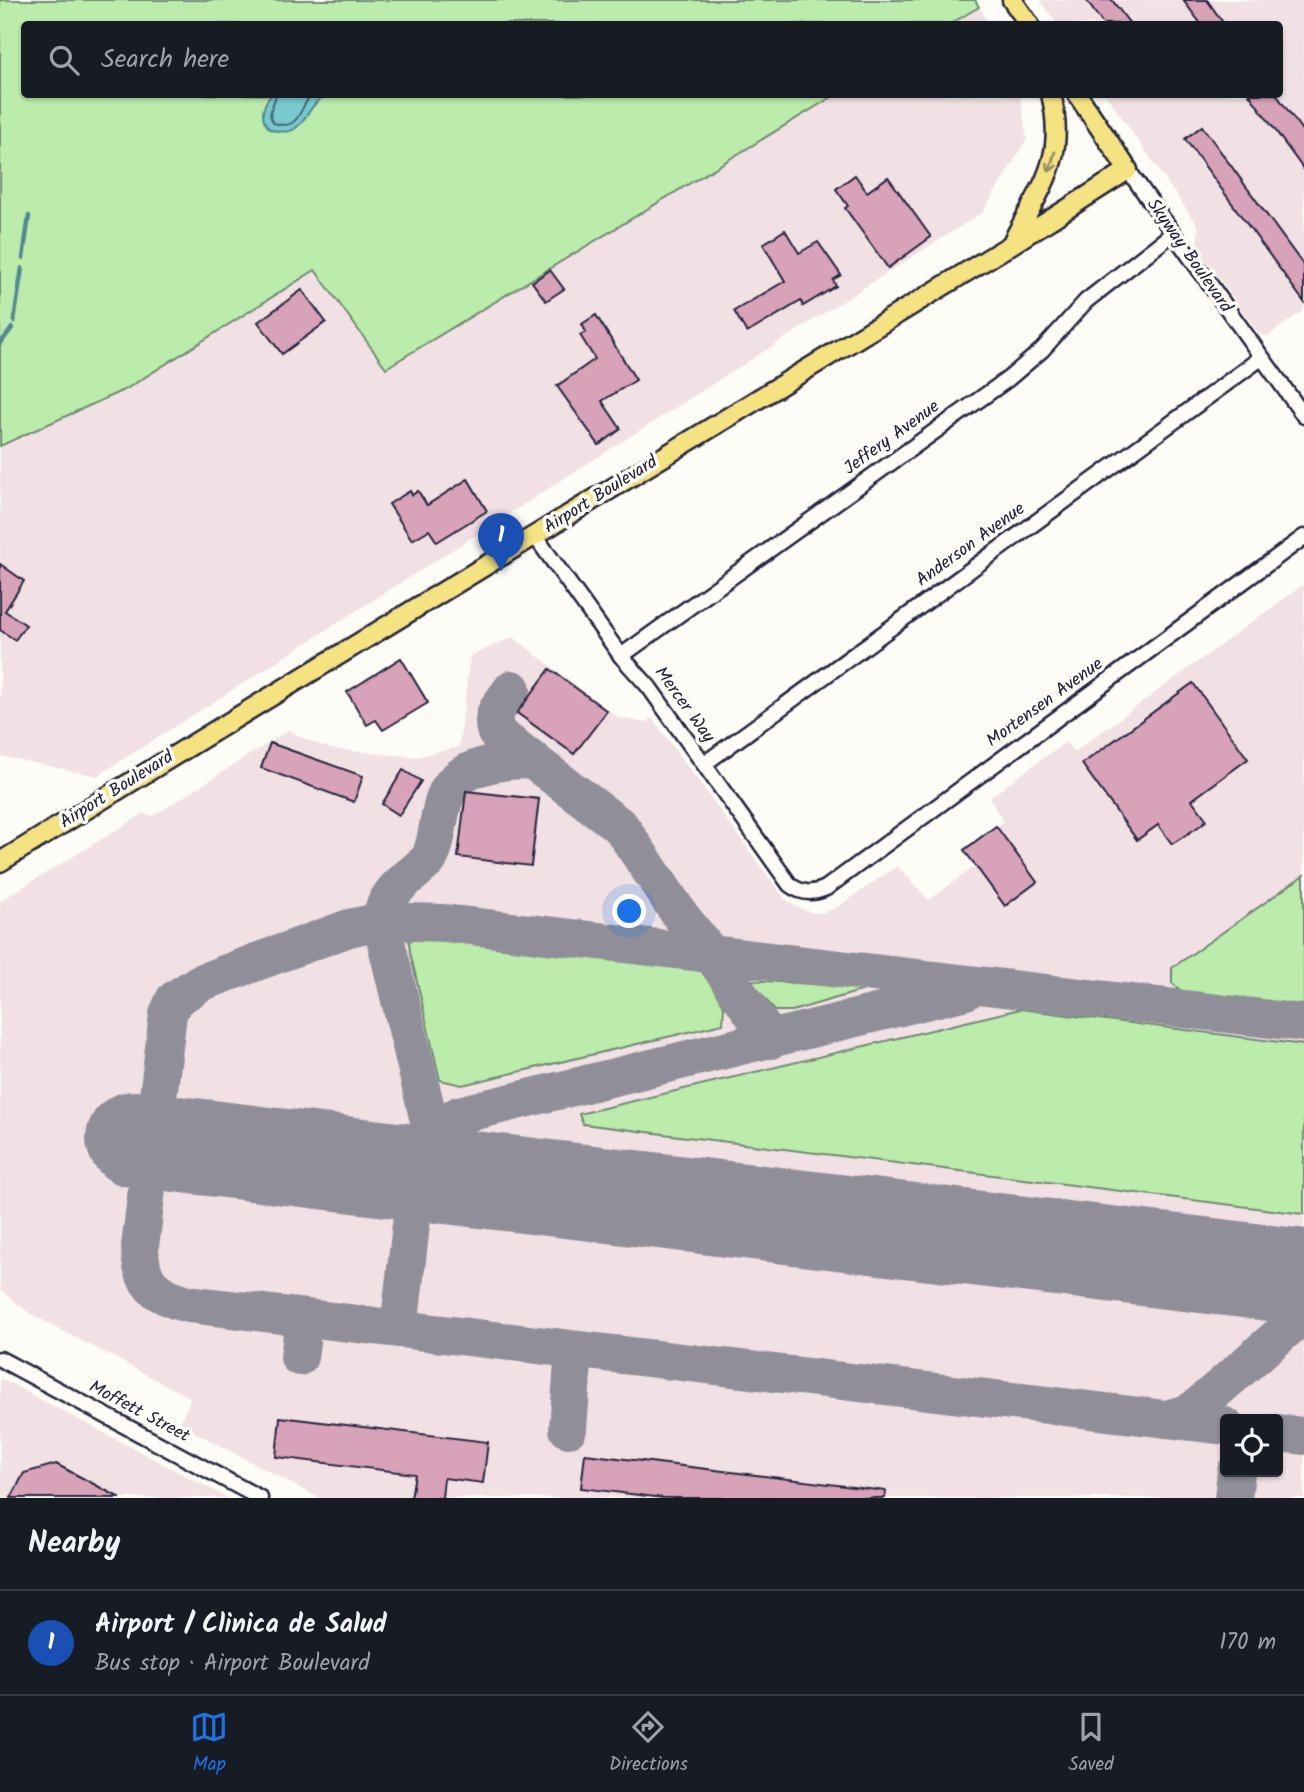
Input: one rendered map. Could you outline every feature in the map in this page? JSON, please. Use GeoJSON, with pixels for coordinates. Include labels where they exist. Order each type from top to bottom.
{"type":"FeatureCollection","features":[{"type":"Feature","properties":{"kind":"main road"},"geometry":{"type":"LineString","coordinates":[[1012,0],[1024,21]]}},
{"type":"Feature","properties":{"kind":"main road"},"geometry":{"type":"LineString","coordinates":[[1012,244],[1045,184],[1053,163],[1057,122],[1052,98]]}},
{"type":"Feature","properties":{"kind":"main road","name":"Skyway Boulevard"},"geometry":{"type":"LineString","coordinates":[[1080,98],[1128,170]]}},
{"type":"Feature","properties":{"kind":"main road","name":"Airport Boulevard"},"geometry":{"type":"LineString","coordinates":[[0,862],[1012,244],[1128,170]]}},
{"type":"Feature","properties":{"kind":"street","name":"Skyway Boulevard"},"geometry":{"type":"LineString","coordinates":[[1128,170],[1304,416]]}},
{"type":"Feature","properties":{"kind":"street","name":"Jeffery Avenue"},"geometry":{"type":"LineString","coordinates":[[621,656],[1007,379],[1042,350],[1086,301],[1172,234]]}},
{"type":"Feature","properties":{"kind":"street","name":"Anderson Avenue"},"geometry":{"type":"LineString","coordinates":[[704,765],[1261,358]]}},
{"type":"Feature","properties":{"kind":"street","name":"Mercer Way"},"geometry":{"type":"LineString","coordinates":[[534,536],[621,656],[649,687],[790,885],[807,893]]}},
{"type":"Feature","properties":{"kind":"street","name":"Mortensen Avenue"},"geometry":{"type":"LineString","coordinates":[[807,893],[826,888],[1304,537]]}},
{"type":"Feature","properties":{"kind":"street","name":"Moffett Street"},"geometry":{"type":"LineString","coordinates":[[0,1359],[260,1498]]}},
{"type":"Feature","properties":{"kind":"shaded area"},"geometry":{"type":"Polygon","coordinates":[[[1040,0],[1304,0],[1304,310],[1268,336],[1259,334],[1198,249],[1198,226],[1108,98],[1283,98],[1283,21],[1055,21],[1040,0]]]}},
{"type":"Feature","properties":{"kind":"shaded area"},"geometry":{"type":"Polygon","coordinates":[[[979,7],[987,21],[955,21],[979,7]]]}},
{"type":"Feature","properties":{"kind":"shaded area"},"geometry":{"type":"Polygon","coordinates":[[[830,98],[1020,98],[1027,139],[983,212],[97,776],[0,756],[0,447],[126,389],[315,270],[386,367],[830,98]]]}},
{"type":"Feature","properties":{"kind":"shaded area"},"geometry":{"type":"Polygon","coordinates":[[[1304,584],[1304,1498],[319,1498],[179,1424],[191,1398],[29,1313],[0,1290],[0,901],[143,814],[153,816],[289,730],[331,749],[416,757],[459,747],[470,656],[513,637],[617,717],[644,723],[652,718],[784,898],[794,906],[813,913],[836,908],[897,866],[929,900],[1006,844],[995,829],[1003,821],[989,798],[1065,742],[1074,752],[1304,584]]]}},
{"type":"Feature","properties":{"kind":"shaded area"},"geometry":{"type":"Polygon","coordinates":[[[0,1378],[228,1498],[0,1498],[0,1378]]]}},
{"type":"Feature","properties":{"kind":"green space"},"geometry":{"type":"Polygon","coordinates":[[[0,0],[975,0],[979,7],[955,21],[21,21],[21,98],[830,98],[386,368],[315,270],[126,389],[0,446],[0,0]]]}},
{"type":"Feature","properties":{"kind":"green space"},"geometry":{"type":"Polygon","coordinates":[[[1304,875],[1304,1006],[1181,991],[1172,983],[1172,968],[1304,875]]]}},
{"type":"Feature","properties":{"kind":"green space"},"geometry":{"type":"Polygon","coordinates":[[[423,936],[703,971],[724,1006],[723,1024],[462,1085],[440,1080],[410,952],[409,941],[423,936]]]}},
{"type":"Feature","properties":{"kind":"green space"},"geometry":{"type":"Polygon","coordinates":[[[750,980],[871,988],[792,1011],[775,1011],[750,980]]]}},
{"type":"Feature","properties":{"kind":"green space"},"geometry":{"type":"Polygon","coordinates":[[[1020,1009],[1304,1045],[1304,1214],[583,1124],[579,1114],[1020,1009]]]}},
{"type":"Feature","properties":{"kind":"water"},"geometry":{"type":"Polygon","coordinates":[[[269,98],[322,98],[297,127],[281,132],[270,129],[264,121],[269,98]]]}},
{"type":"Feature","properties":{"kind":"building"},"geometry":{"type":"Polygon","coordinates":[[[1086,0],[1112,0],[1128,21],[1101,21],[1086,0]]]}},
{"type":"Feature","properties":{"kind":"building"},"geometry":{"type":"Polygon","coordinates":[[[1183,0],[1207,0],[1222,21],[1199,21],[1183,0]]]}},
{"type":"Feature","properties":{"kind":"building"},"geometry":{"type":"Polygon","coordinates":[[[1252,98],[1279,98],[1304,133],[1304,170],[1252,98]]]}},
{"type":"Feature","properties":{"kind":"building"},"geometry":{"type":"Polygon","coordinates":[[[1202,126],[1304,266],[1304,302],[1185,139],[1202,126]]]}},
{"type":"Feature","properties":{"kind":"building"},"geometry":{"type":"Polygon","coordinates":[[[855,175],[867,192],[888,177],[931,237],[888,268],[845,208],[848,206],[836,189],[855,175]]]}},
{"type":"Feature","properties":{"kind":"building"},"geometry":{"type":"Polygon","coordinates":[[[785,230],[799,253],[818,242],[841,275],[833,280],[836,286],[803,306],[801,301],[747,333],[734,311],[785,281],[763,244],[785,230]]]}},
{"type":"Feature","properties":{"kind":"building"},"geometry":{"type":"Polygon","coordinates":[[[550,270],[564,289],[546,301],[532,282],[550,270]]]}},
{"type":"Feature","properties":{"kind":"building"},"geometry":{"type":"Polygon","coordinates":[[[302,290],[326,322],[282,354],[258,322],[302,290]]]}},
{"type":"Feature","properties":{"kind":"building"},"geometry":{"type":"Polygon","coordinates":[[[596,315],[636,380],[602,401],[621,429],[599,445],[557,386],[595,359],[580,335],[586,332],[582,324],[596,315]]]}},
{"type":"Feature","properties":{"kind":"building"},"geometry":{"type":"Polygon","coordinates":[[[468,479],[487,511],[437,542],[429,530],[412,540],[389,504],[410,491],[412,495],[418,491],[427,505],[468,479]]]}},
{"type":"Feature","properties":{"kind":"building"},"geometry":{"type":"Polygon","coordinates":[[[0,564],[24,581],[5,611],[26,625],[15,640],[0,630],[0,564]]]}},
{"type":"Feature","properties":{"kind":"building"},"geometry":{"type":"Polygon","coordinates":[[[401,658],[428,703],[383,730],[376,720],[367,725],[347,692],[401,658]]]}},
{"type":"Feature","properties":{"kind":"building"},"geometry":{"type":"Polygon","coordinates":[[[550,669],[607,711],[574,754],[517,713],[550,669]]]}},
{"type":"Feature","properties":{"kind":"building"},"geometry":{"type":"Polygon","coordinates":[[[1193,683],[1248,759],[1192,800],[1207,820],[1198,827],[1172,844],[1158,825],[1137,840],[1082,764],[1193,683]]]}},
{"type":"Feature","properties":{"kind":"building"},"geometry":{"type":"Polygon","coordinates":[[[270,743],[363,776],[354,802],[261,768],[270,743]]]}},
{"type":"Feature","properties":{"kind":"building"},"geometry":{"type":"Polygon","coordinates":[[[403,770],[421,781],[399,815],[382,804],[403,770]]]}},
{"type":"Feature","properties":{"kind":"building"},"geometry":{"type":"Polygon","coordinates":[[[466,791],[539,799],[531,866],[458,857],[466,791]]]}},
{"type":"Feature","properties":{"kind":"building"},"geometry":{"type":"Polygon","coordinates":[[[996,826],[1037,882],[1005,906],[964,850],[996,826]]]}},
{"type":"Feature","properties":{"kind":"building"},"geometry":{"type":"Polygon","coordinates":[[[280,1417],[488,1442],[483,1483],[444,1478],[442,1498],[411,1498],[415,1474],[276,1457],[280,1417]]]}},
{"type":"Feature","properties":{"kind":"building"},"geometry":{"type":"Polygon","coordinates":[[[585,1454],[886,1491],[885,1498],[663,1498],[581,1488],[585,1454]]]}},
{"type":"Feature","properties":{"kind":"building"},"geometry":{"type":"Polygon","coordinates":[[[56,1464],[120,1498],[11,1498],[24,1473],[56,1464]]]}},
{"type":"Feature","properties":{"kind":"waterway"},"geometry":{"type":"LineString","coordinates":[[23,258],[29,216]]}},
{"type":"Feature","properties":{"kind":"waterway"},"geometry":{"type":"LineString","coordinates":[[14,321],[22,268]]}},
{"type":"Feature","properties":{"kind":"waterway"},"geometry":{"type":"LineString","coordinates":[[0,344],[12,328]]}},
{"type":"Feature","properties":{"kind":"taxiway"},"geometry":{"type":"LineString","coordinates":[[512,689],[495,715],[496,733],[621,827],[680,915],[712,955],[771,1040]]}},
{"type":"Feature","properties":{"kind":"taxiway"},"geometry":{"type":"LineString","coordinates":[[431,1129],[381,921],[382,912],[393,892],[429,859],[446,794],[457,779],[477,768],[501,762],[534,761]]}},
{"type":"Feature","properties":{"kind":"taxiway"},"geometry":{"type":"LineString","coordinates":[[1304,1023],[444,923],[381,921],[349,928],[200,983],[174,1000],[168,1014],[140,1247],[146,1279],[158,1292],[188,1304],[1166,1419],[1188,1413],[1197,1407],[1304,1314]]}},
{"type":"Feature","properties":{"kind":"taxiway"},"geometry":{"type":"LineString","coordinates":[[399,1329],[420,1147],[431,1129],[459,1115],[966,991]]}},
{"type":"Feature","properties":{"kind":"taxiway"},"geometry":{"type":"LineString","coordinates":[[299,1357],[304,1319]]}},
{"type":"Feature","properties":{"kind":"taxiway"},"geometry":{"type":"LineString","coordinates":[[568,1429],[574,1350]]}},
{"type":"Feature","properties":{"kind":"taxiway"},"geometry":{"type":"LineString","coordinates":[[1166,1419],[1220,1425]]}},
{"type":"Feature","properties":{"kind":"taxiway"},"geometry":{"type":"LineString","coordinates":[[1283,1434],[1304,1436]]}},
{"type":"Feature","properties":{"kind":"taxiway"},"geometry":{"type":"LineString","coordinates":[[1233,1498],[1235,1477]]}},
{"type":"Feature","properties":{"kind":"runway"},"geometry":{"type":"LineString","coordinates":[[134,1139],[1304,1277]]}},
{"type":"Feature","properties":{"kind":"place","name":"Airport / Clinica de Salud"},"geometry":{"type":"Point","coordinates":[501,571]}}]}
